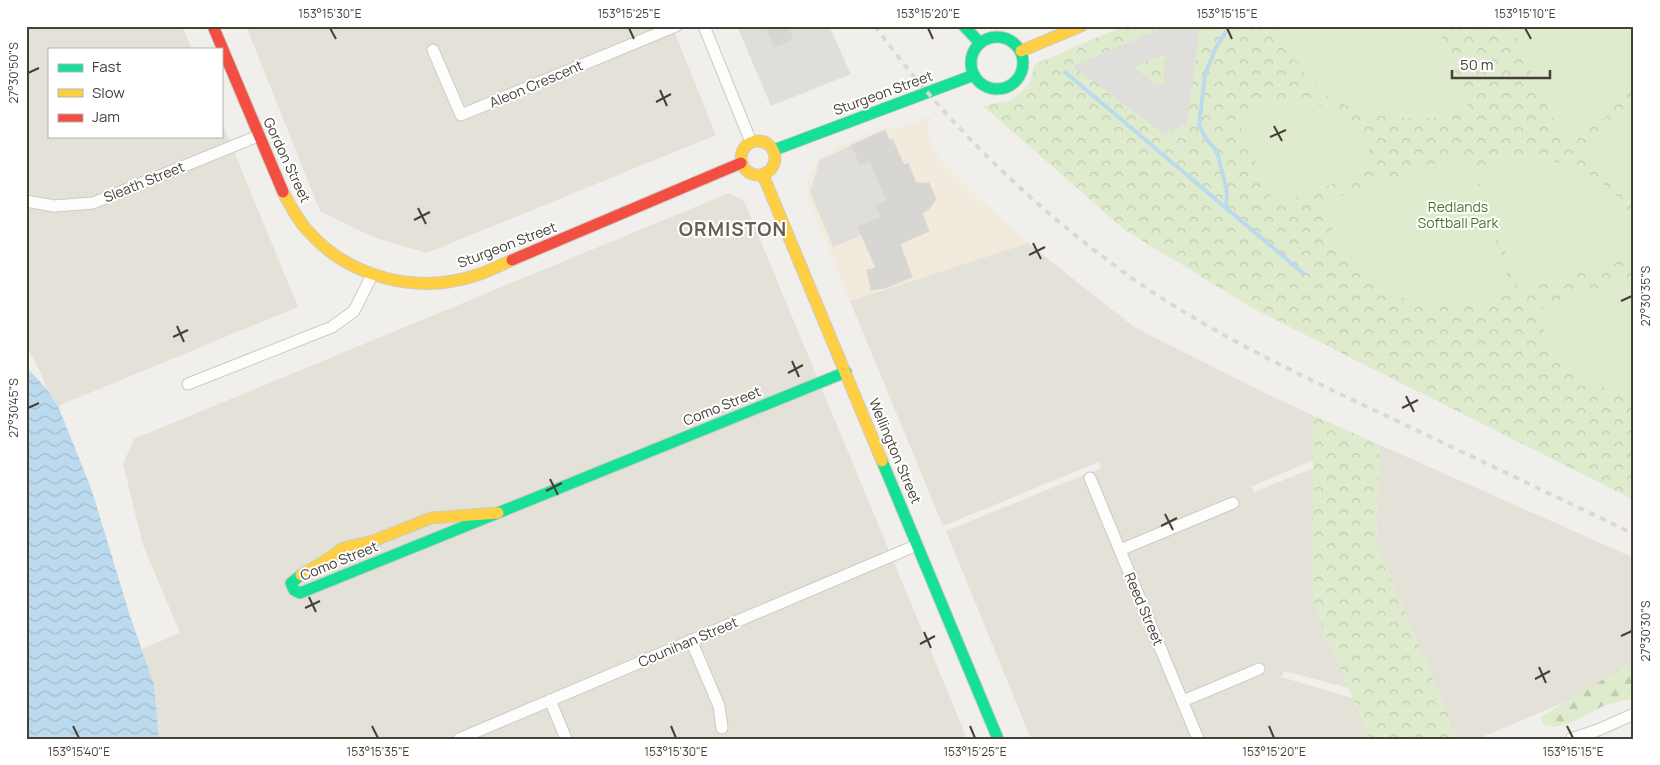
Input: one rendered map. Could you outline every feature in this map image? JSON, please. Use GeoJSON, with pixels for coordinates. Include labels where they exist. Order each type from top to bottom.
{"type":"FeatureCollection","features":[{"type":"Feature","properties":{"kind":"street","name":"Gordon Street"},"geometry":{"type":"LineString","coordinates":[[213,26],[279,187],[301,223],[321,244],[341,259],[372,275]]}},
{"type":"Feature","properties":{"kind":"street","name":"Aleon Crescent"},"geometry":{"type":"LineString","coordinates":[[433,50],[461,115],[676,26]]}},
{"type":"Feature","properties":{"kind":"street"},"geometry":{"type":"LineString","coordinates":[[704,26],[751,142]]}},
{"type":"Feature","properties":{"kind":"street"},"geometry":{"type":"LineString","coordinates":[[964,26],[980,43]]}},
{"type":"Feature","properties":{"kind":"street"},"geometry":{"type":"LineString","coordinates":[[1021,51],[1081,26]]}},
{"type":"Feature","properties":{"kind":"street"},"geometry":{"type":"LineString","coordinates":[[995,36],[1003,37],[1017,44],[1024,64],[1020,77],[1010,86],[1003,89],[990,88],[978,81],[974,75],[971,58],[980,43],[995,36]]}},
{"type":"Feature","properties":{"kind":"street","name":"Sturgeon Street"},"geometry":{"type":"LineString","coordinates":[[774,150],[974,75]]}},
{"type":"Feature","properties":{"kind":"street","name":"Sleath Street"},"geometry":{"type":"LineString","coordinates":[[26,201],[54,206],[93,203],[258,136]]}},
{"type":"Feature","properties":{"kind":"street"},"geometry":{"type":"LineString","coordinates":[[751,142],[764,142],[774,150],[774,165],[768,173],[763,175],[750,173],[741,163],[742,151],[751,142]]}},
{"type":"Feature","properties":{"kind":"street","name":"Sturgeon Street"},"geometry":{"type":"LineString","coordinates":[[372,275],[407,284],[450,282],[478,275],[741,163]]}},
{"type":"Feature","properties":{"kind":"street","name":"Wellington Street"},"geometry":{"type":"LineString","coordinates":[[763,175],[998,739]]}},
{"type":"Feature","properties":{"kind":"street"},"geometry":{"type":"LineString","coordinates":[[188,384],[332,327],[354,311],[372,275]]}},
{"type":"Feature","properties":{"kind":"street","name":"Como Street"},"geometry":{"type":"LineString","coordinates":[[498,513],[431,518],[373,541],[343,548],[295,578],[291,583],[294,590],[300,593],[498,513],[846,372]]}},
{"type":"Feature","properties":{"kind":"street","name":"Reed Street"},"geometry":{"type":"LineString","coordinates":[[1090,478],[1198,739]]}},
{"type":"Feature","properties":{"kind":"street"},"geometry":{"type":"LineString","coordinates":[[1120,550],[1233,503]]}},
{"type":"Feature","properties":{"kind":"street","name":"Counihan Street"},"geometry":{"type":"LineString","coordinates":[[459,739],[917,544]]}},
{"type":"Feature","properties":{"kind":"street"},"geometry":{"type":"LineString","coordinates":[[691,640],[719,706],[722,728]]}},
{"type":"Feature","properties":{"kind":"street"},"geometry":{"type":"LineString","coordinates":[[1183,701],[1259,669]]}},
{"type":"Feature","properties":{"kind":"street"},"geometry":{"type":"LineString","coordinates":[[550,700],[566,739]]}},
{"type":"Feature","properties":{"kind":"street"},"geometry":{"type":"LineString","coordinates":[[1571,739],[1598,730],[1634,714]]}},
{"type":"Feature","properties":{"kind":"shaded area"},"geometry":{"type":"Polygon","coordinates":[[[26,26],[182,26],[192,48],[48,48],[48,138],[222,138],[222,122],[298,307],[58,406],[47,391],[41,373],[26,345],[26,26]]]}},
{"type":"Feature","properties":{"kind":"shaded area"},"geometry":{"type":"Polygon","coordinates":[[[246,26],[672,26],[716,135],[427,253],[373,237],[320,211],[246,26]]]}},
{"type":"Feature","properties":{"kind":"shaded area"},"geometry":{"type":"Polygon","coordinates":[[[737,26],[829,26],[851,74],[771,106],[737,26]]]}},
{"type":"Feature","properties":{"kind":"shaded area"},"geometry":{"type":"Polygon","coordinates":[[[1167,26],[1200,26],[1187,123],[1164,134],[1073,66],[1167,26]],[[1166,54],[1133,67],[1157,85],[1163,83],[1166,54]]]}},
{"type":"Feature","properties":{"kind":"shaded area"},"geometry":{"type":"Polygon","coordinates":[[[937,113],[931,119],[928,126],[933,147],[942,162],[1028,243],[850,301],[808,197],[808,179],[816,162],[830,150],[890,126],[894,130],[937,113]]]}},
{"type":"Feature","properties":{"kind":"shaded area"},"geometry":{"type":"Polygon","coordinates":[[[852,145],[860,165],[870,161],[887,201],[881,217],[862,235],[833,247],[810,191],[820,160],[852,145]]]}},
{"type":"Feature","properties":{"kind":"shaded area"},"geometry":{"type":"Polygon","coordinates":[[[729,193],[744,201],[966,736],[959,739],[159,739],[154,684],[142,649],[180,633],[143,545],[123,464],[134,439],[729,193]]]}},
{"type":"Feature","properties":{"kind":"shaded area"},"geometry":{"type":"Polygon","coordinates":[[[1028,243],[1134,327],[1313,415],[1313,460],[1251,487],[1255,492],[1313,468],[1313,604],[1349,688],[1284,671],[1281,677],[1353,698],[1370,739],[1031,739],[946,531],[1101,468],[1099,462],[943,526],[850,301],[1028,243]]]}},
{"type":"Feature","properties":{"kind":"shaded area"},"geometry":{"type":"Polygon","coordinates":[[[1380,445],[1634,558],[1634,673],[1477,739],[1458,739],[1376,543],[1380,445]]]}},
{"type":"Feature","properties":{"kind":"green space","name":"Redlands Softball Park"},"geometry":{"type":"Polygon","coordinates":[[[1124,26],[1634,26],[1634,500],[1256,310],[1125,230],[983,106],[1012,100],[1029,84],[1035,64],[1124,26]]]}},
{"type":"Feature","properties":{"kind":"green space"},"geometry":{"type":"Polygon","coordinates":[[[1438,26],[1469,109],[1438,118],[1393,118],[1357,111],[1321,92],[1290,54],[1279,27],[1438,26]]]}},
{"type":"Feature","properties":{"kind":"green space"},"geometry":{"type":"Polygon","coordinates":[[[1511,26],[1634,26],[1634,78],[1605,118],[1563,141],[1511,26]]]}},
{"type":"Feature","properties":{"kind":"green space"},"geometry":{"type":"Polygon","coordinates":[[[1297,99],[1317,104],[1335,112],[1352,124],[1366,143],[1374,169],[1275,205],[1235,115],[1275,101],[1297,99]]]}},
{"type":"Feature","properties":{"kind":"green space"},"geometry":{"type":"Polygon","coordinates":[[[1634,112],[1634,201],[1598,172],[1577,150],[1634,112]]]}},
{"type":"Feature","properties":{"kind":"green space"},"geometry":{"type":"Polygon","coordinates":[[[1461,155],[1471,162],[1511,289],[1510,295],[1470,305],[1428,305],[1395,296],[1362,272],[1337,239],[1320,203],[1461,155]]]}},
{"type":"Feature","properties":{"kind":"green space"},"geometry":{"type":"Polygon","coordinates":[[[1508,158],[1542,158],[1582,169],[1609,188],[1634,218],[1634,253],[1520,292],[1481,184],[1481,167],[1508,158]]]}},
{"type":"Feature","properties":{"kind":"green space"},"geometry":{"type":"Polygon","coordinates":[[[1634,278],[1634,399],[1614,394],[1564,363],[1532,311],[1634,278]]]}},
{"type":"Feature","properties":{"kind":"green space"},"geometry":{"type":"Polygon","coordinates":[[[1313,415],[1380,445],[1376,543],[1458,739],[1370,739],[1313,604],[1313,415]]]}},
{"type":"Feature","properties":{"kind":"green space"},"geometry":{"type":"Polygon","coordinates":[[[1634,661],[1634,698],[1603,706],[1582,718],[1566,724],[1550,726],[1542,724],[1542,716],[1634,661]]]}},
{"type":"Feature","properties":{"kind":"water"},"geometry":{"type":"Polygon","coordinates":[[[26,367],[44,386],[58,406],[91,488],[131,619],[154,684],[159,739],[26,739],[26,367]]]}},
{"type":"Feature","properties":{"kind":"building"},"geometry":{"type":"Polygon","coordinates":[[[766,26],[788,26],[793,39],[774,47],[766,26]]]}},
{"type":"Feature","properties":{"kind":"building"},"geometry":{"type":"Polygon","coordinates":[[[885,130],[889,140],[892,139],[904,165],[908,163],[916,183],[929,183],[936,199],[928,210],[922,213],[929,231],[900,244],[912,277],[885,288],[871,290],[867,270],[876,268],[858,227],[881,217],[876,206],[887,201],[870,161],[860,165],[852,145],[885,130]]]}},
{"type":"Feature","properties":{"kind":"waterway"},"geometry":{"type":"LineString","coordinates":[[1226,208],[1227,192],[1217,151],[1206,139],[1199,125],[1205,75],[1216,47],[1230,26]]}},
{"type":"Feature","properties":{"kind":"waterway"},"geometry":{"type":"LineString","coordinates":[[1065,72],[1303,273]]}},
{"type":"Feature","properties":{"kind":"railway"},"geometry":{"type":"LineString","coordinates":[[875,26],[931,97],[994,163],[1061,224],[1133,279],[1192,317],[1284,366],[1634,534]]}},
{"type":"Feature","properties":{"kind":"traffic: fast"},"geometry":{"type":"LineString","coordinates":[[964,26],[980,43]]}},
{"type":"Feature","properties":{"kind":"traffic: fast"},"geometry":{"type":"LineString","coordinates":[[992,37],[1002,37],[1016,44],[1023,58],[1023,63],[1023,68],[1016,82],[1002,89],[992,89],[982,85],[975,78],[971,68],[971,58],[975,48],[982,41],[992,37]]}},
{"type":"Feature","properties":{"kind":"traffic: fast"},"geometry":{"type":"LineString","coordinates":[[774,150],[974,75]]}},
{"type":"Feature","properties":{"kind":"traffic: fast"},"geometry":{"type":"LineString","coordinates":[[301,575],[291,583],[294,590],[300,593],[846,372]]}},
{"type":"Feature","properties":{"kind":"traffic: fast"},"geometry":{"type":"LineString","coordinates":[[882,461],[998,739]]}},
{"type":"Feature","properties":{"kind":"traffic: slow"},"geometry":{"type":"LineString","coordinates":[[1021,51],[1081,26]]}},
{"type":"Feature","properties":{"kind":"traffic: slow"},"geometry":{"type":"LineString","coordinates":[[758,141],[765,142],[770,146],[774,151],[775,158],[774,165],[770,170],[765,174],[758,175],[751,174],[746,170],[742,165],[741,158],[742,151],[746,146],[751,142],[758,141]]}},
{"type":"Feature","properties":{"kind":"traffic: slow"},"geometry":{"type":"LineString","coordinates":[[763,175],[882,461]]}},
{"type":"Feature","properties":{"kind":"traffic: slow"},"geometry":{"type":"LineString","coordinates":[[283,192],[303,226],[324,247],[363,271],[385,278],[408,282],[454,281],[481,273],[512,260]]}},
{"type":"Feature","properties":{"kind":"traffic: slow"},"geometry":{"type":"LineString","coordinates":[[301,575],[343,548],[373,541],[431,518],[498,513]]}},
{"type":"Feature","properties":{"kind":"traffic: jam"},"geometry":{"type":"LineString","coordinates":[[213,26],[283,192]]}},
{"type":"Feature","properties":{"kind":"traffic: jam"},"geometry":{"type":"LineString","coordinates":[[512,260],[741,163]]}},
{"type":"Feature","properties":{"kind":"district","name":"ORMISTON"},"geometry":{"type":"Point","coordinates":[733,229]}}]}
